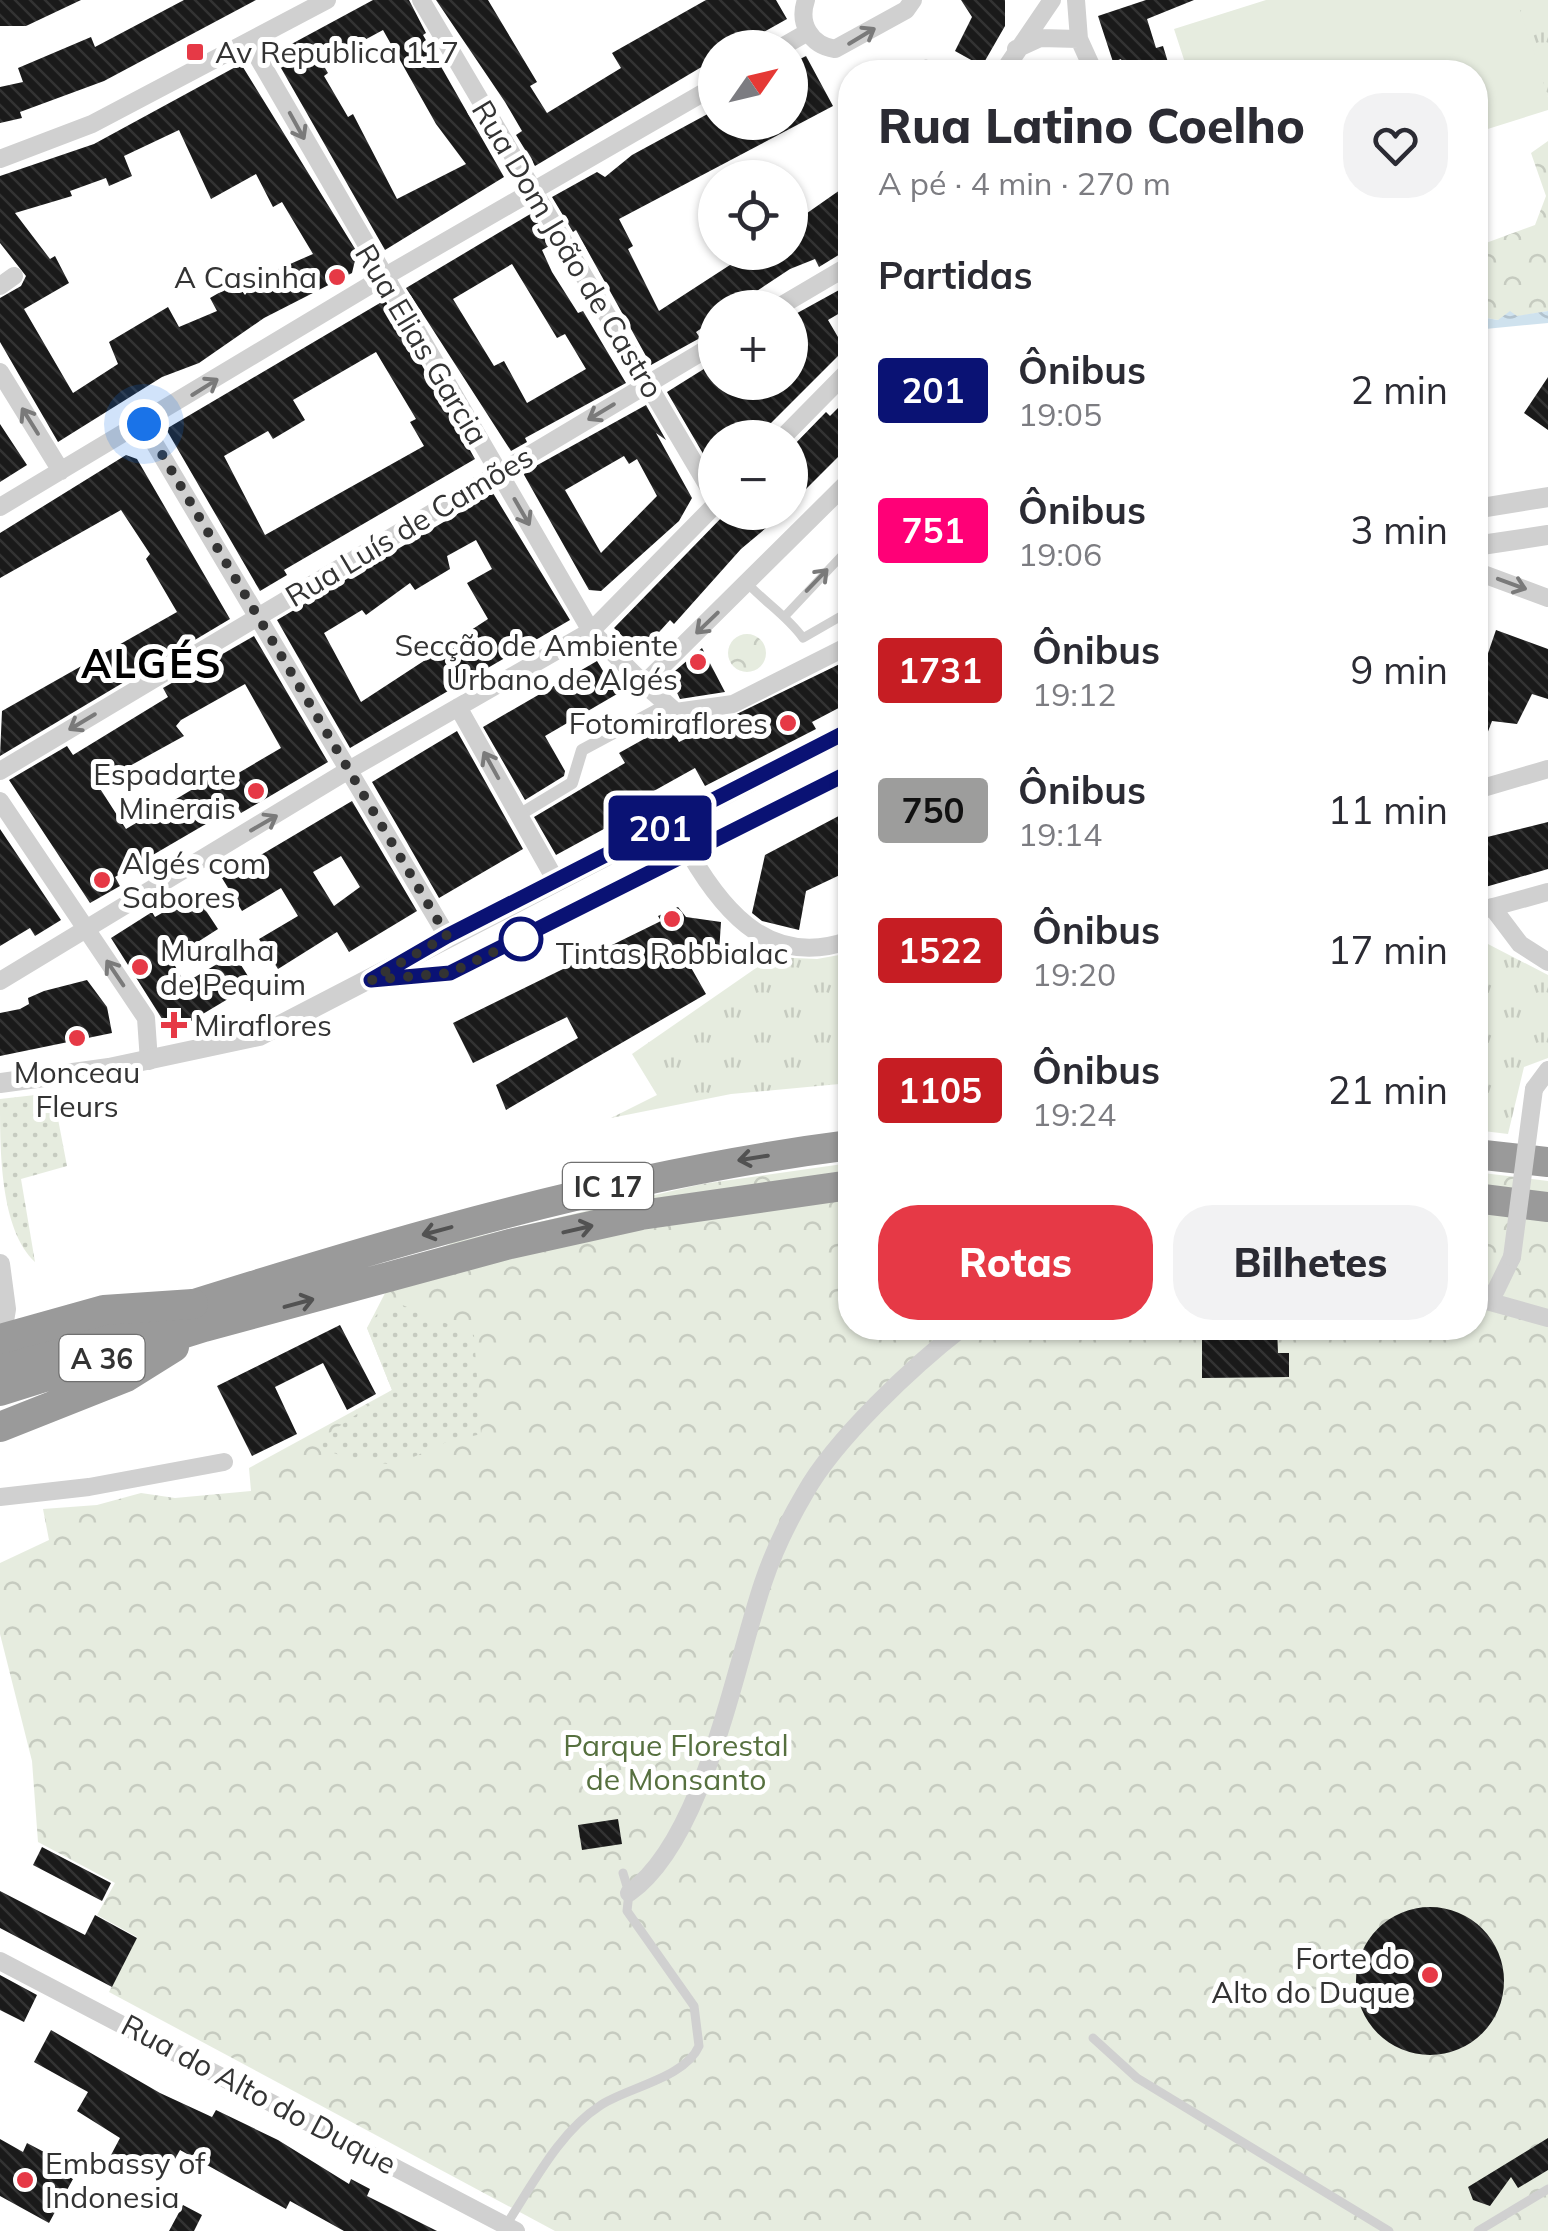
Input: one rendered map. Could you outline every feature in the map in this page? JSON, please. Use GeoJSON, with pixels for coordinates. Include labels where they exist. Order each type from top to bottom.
{"type":"FeatureCollection","features":[{"type":"Feature","properties":{"kind":"highway","name":"IC 17"},"geometry":{"type":"LineString","coordinates":[[199,1315],[370,1250],[625,1181],[838,1147]]}},
{"type":"Feature","properties":{"kind":"highway"},"geometry":{"type":"LineString","coordinates":[[1488,1155],[1548,1162]]}},
{"type":"Feature","properties":{"kind":"highway","name":"IC 17"},"geometry":{"type":"LineString","coordinates":[[199,1315],[575,1230],[711,1203],[838,1187]]}},
{"type":"Feature","properties":{"kind":"highway"},"geometry":{"type":"LineString","coordinates":[[1488,1200],[1548,1207]]}},
{"type":"Feature","properties":{"kind":"highway"},"geometry":{"type":"LineString","coordinates":[[0,1342],[104,1310],[199,1315]]}},
{"type":"Feature","properties":{"kind":"highway"},"geometry":{"type":"LineString","coordinates":[[0,1427],[126,1377],[199,1315]]}},
{"type":"Feature","properties":{"kind":"highway","name":"A 36"},"geometry":{"type":"LineString","coordinates":[[0,1365],[199,1315]]}},
{"type":"Feature","properties":{"kind":"highway","name":"A 36"},"geometry":{"type":"LineString","coordinates":[[0,1391],[199,1315]]}},
{"type":"Feature","properties":{"kind":"street"},"geometry":{"type":"LineString","coordinates":[[0,158],[92,124],[327,0]]}},
{"type":"Feature","properties":{"kind":"street","name":"Rua Dom João de Castro"},"geometry":{"type":"LineString","coordinates":[[422,0],[698,471]]}},
{"type":"Feature","properties":{"kind":"street"},"geometry":{"type":"LineString","coordinates":[[806,0],[803,21],[807,30]]}},
{"type":"Feature","properties":{"kind":"street"},"geometry":{"type":"LineString","coordinates":[[808,32],[826,48],[842,48],[906,10],[913,0]]}},
{"type":"Feature","properties":{"kind":"street"},"geometry":{"type":"LineString","coordinates":[[1010,60],[1052,0]]}},
{"type":"Feature","properties":{"kind":"street"},"geometry":{"type":"LineString","coordinates":[[1076,0],[1079,38],[1089,60]]}},
{"type":"Feature","properties":{"kind":"street"},"geometry":{"type":"LineString","coordinates":[[1016,50],[1040,38],[1079,38]]}},
{"type":"Feature","properties":{"kind":"street","name":"Rua Elias Garcia"},"geometry":{"type":"LineString","coordinates":[[249,42],[382,278],[591,631],[664,706]]}},
{"type":"Feature","properties":{"kind":"street"},"geometry":{"type":"LineString","coordinates":[[0,507],[382,278],[698,96]]}},
{"type":"Feature","properties":{"kind":"street"},"geometry":{"type":"LineString","coordinates":[[807,290],[838,271]]}},
{"type":"Feature","properties":{"kind":"street","name":"Rua Luís de Camões"},"geometry":{"type":"LineString","coordinates":[[0,771],[698,354]]}},
{"type":"Feature","properties":{"kind":"street"},"geometry":{"type":"LineString","coordinates":[[0,372],[61,470]]}},
{"type":"Feature","properties":{"kind":"street"},"geometry":{"type":"LineString","coordinates":[[800,420],[838,381]]}},
{"type":"Feature","properties":{"kind":"street"},"geometry":{"type":"LineString","coordinates":[[144,424],[447,936]]}},
{"type":"Feature","properties":{"kind":"street"},"geometry":{"type":"LineString","coordinates":[[644,684],[838,492]]}},
{"type":"Feature","properties":{"kind":"street"},"geometry":{"type":"LineString","coordinates":[[1488,507],[1548,497]]}},
{"type":"Feature","properties":{"kind":"street"},"geometry":{"type":"LineString","coordinates":[[0,980],[347,771],[591,631],[698,519]]}},
{"type":"Feature","properties":{"kind":"street"},"geometry":{"type":"LineString","coordinates":[[1488,544],[1548,535]]}},
{"type":"Feature","properties":{"kind":"street"},"geometry":{"type":"LineString","coordinates":[[1488,576],[1548,598]]}},
{"type":"Feature","properties":{"kind":"street"},"geometry":{"type":"LineString","coordinates":[[520,815],[572,783],[582,750],[664,706],[692,712],[733,704],[838,651]]}},
{"type":"Feature","properties":{"kind":"street"},"geometry":{"type":"LineString","coordinates":[[458,707],[556,881]]}},
{"type":"Feature","properties":{"kind":"street"},"geometry":{"type":"LineString","coordinates":[[0,1084],[149,1061],[259,1036],[838,736]]}},
{"type":"Feature","properties":{"kind":"street"},"geometry":{"type":"LineString","coordinates":[[1488,786],[1548,769]]}},
{"type":"Feature","properties":{"kind":"street"},"geometry":{"type":"LineString","coordinates":[[371,980],[450,973],[838,778]]}},
{"type":"Feature","properties":{"kind":"street"},"geometry":{"type":"LineString","coordinates":[[0,801],[146,1018],[149,1061]]}},
{"type":"Feature","properties":{"kind":"street"},"geometry":{"type":"LineString","coordinates":[[690,854],[708,886],[734,915],[770,940],[791,948],[813,949],[838,943]]}},
{"type":"Feature","properties":{"kind":"street"},"geometry":{"type":"LineString","coordinates":[[1488,908],[1548,892]]}},
{"type":"Feature","properties":{"kind":"street"},"geometry":{"type":"LineString","coordinates":[[1488,913],[1520,944],[1548,962]]}},
{"type":"Feature","properties":{"kind":"street"},"geometry":{"type":"LineString","coordinates":[[1488,1294],[1512,1257],[1534,1090],[1548,1070]]}},
{"type":"Feature","properties":{"kind":"street"},"geometry":{"type":"LineString","coordinates":[[0,1264],[6,1310],[0,1342]]}},
{"type":"Feature","properties":{"kind":"street"},"geometry":{"type":"LineString","coordinates":[[1488,1306],[1548,1318]]}},
{"type":"Feature","properties":{"kind":"street"},"geometry":{"type":"LineString","coordinates":[[629,1892],[663,1860],[684,1822],[764,1579],[806,1491],[863,1420],[949,1340]]}},
{"type":"Feature","properties":{"kind":"street"},"geometry":{"type":"LineString","coordinates":[[0,1497],[88,1487],[224,1462]]}},
{"type":"Feature","properties":{"kind":"street","name":"Rua do Alto do Duque"},"geometry":{"type":"LineString","coordinates":[[0,1962],[511,2228]]}},
{"type":"Feature","properties":{"kind":"lane"},"geometry":{"type":"LineString","coordinates":[[786,614],[838,560]]}},
{"type":"Feature","properties":{"kind":"lane"},"geometry":{"type":"LineString","coordinates":[[748,584],[769,606],[786,614],[803,638],[838,618]]}},
{"type":"Feature","properties":{"kind":"lane"},"geometry":{"type":"LineString","coordinates":[[511,2228],[563,2141],[588,2115],[686,2063],[699,2046],[694,2006],[627,1910],[629,1892],[623,1873]]}},
{"type":"Feature","properties":{"kind":"lane"},"geometry":{"type":"LineString","coordinates":[[1094,2038],[1137,2078],[1390,2231]]}},
{"type":"Feature","properties":{"kind":"lane"},"geometry":{"type":"LineString","coordinates":[[1478,2231],[1548,2189]]}},
{"type":"Feature","properties":{"kind":"green space"},"geometry":{"type":"Polygon","coordinates":[[[1266,0],[1517,0],[1548,97],[1548,110],[1488,129],[1488,60],[1184,60],[1174,29],[1266,0]]]}},
{"type":"Feature","properties":{"kind":"green space"},"geometry":{"type":"Polygon","coordinates":[[[1515,0],[1548,0],[1548,98],[1515,0]]]}},
{"type":"Feature","properties":{"kind":"green space"},"geometry":{"type":"Polygon","coordinates":[[[1548,141],[1548,311],[1488,318],[1488,242],[1535,225],[1546,196],[1531,153],[1548,141]]]}},
{"type":"Feature","properties":{"kind":"green space"},"geometry":{"type":"Polygon","coordinates":[[[747,634],[760,640],[766,653],[760,666],[747,672],[734,666],[728,653],[734,640],[747,634]]]}},
{"type":"Feature","properties":{"kind":"green space"},"geometry":{"type":"Polygon","coordinates":[[[1488,944],[1548,975],[1548,1058],[1524,1067],[1508,1134],[1488,1132],[1488,944]]]}},
{"type":"Feature","properties":{"kind":"green space"},"geometry":{"type":"Polygon","coordinates":[[[838,955],[838,1084],[731,1094],[611,1118],[657,1095],[632,1054],[772,957],[817,959],[838,955]]]}},
{"type":"Feature","properties":{"kind":"green space"},"geometry":{"type":"Polygon","coordinates":[[[53,1093],[67,1166],[21,1179],[35,1262],[15,1230],[4,1188],[0,1099],[53,1093]]]}},
{"type":"Feature","properties":{"kind":"green space","name":"Parque Florestal de Monsanto"},"geometry":{"type":"Polygon","coordinates":[[[838,1165],[838,1340],[1488,1340],[1488,1174],[1548,1181],[1548,2231],[555,2231],[109,1992],[137,1937],[97,1915],[115,1883],[38,1842],[32,1761],[0,1634],[0,1563],[49,1540],[43,1509],[97,1505],[141,1493],[175,1498],[251,1491],[249,1468],[392,1390],[367,1328],[398,1268],[454,1242],[702,1184],[838,1165]]]}},
{"type":"Feature","properties":{"kind":"green space"},"geometry":{"type":"Polygon","coordinates":[[[400,1304],[474,1335],[481,1434],[444,1443],[396,1465],[350,1459],[312,1445],[392,1390],[367,1328],[380,1310],[400,1304]]]}},
{"type":"Feature","properties":{"kind":"water"},"geometry":{"type":"Polygon","coordinates":[[[1510,311],[1517,316],[1548,311],[1548,323],[1488,329],[1488,318],[1498,320],[1510,311]]]}},
{"type":"Feature","properties":{"kind":"building"},"geometry":{"type":"Polygon","coordinates":[[[0,0],[81,0],[26,26],[0,26],[0,0]]]}},
{"type":"Feature","properties":{"kind":"building"},"geometry":{"type":"Polygon","coordinates":[[[184,0],[256,0],[104,81],[20,112],[22,118],[0,123],[0,87],[23,82],[18,68],[91,37],[95,47],[184,0]]]}},
{"type":"Feature","properties":{"kind":"building"},"geometry":{"type":"Polygon","coordinates":[[[373,0],[409,0],[426,33],[423,35],[504,177],[385,250],[273,54],[373,0]],[[383,30],[322,63],[328,73],[324,76],[348,117],[353,114],[397,199],[466,164],[436,124],[383,30]]]}},
{"type":"Feature","properties":{"kind":"building"},"geometry":{"type":"Polygon","coordinates":[[[436,0],[488,0],[537,82],[530,86],[547,113],[621,68],[612,53],[706,0],[776,0],[787,19],[767,30],[698,30],[698,69],[535,166],[516,135],[522,131],[436,0]]]}},
{"type":"Feature","properties":{"kind":"building"},"geometry":{"type":"Polygon","coordinates":[[[961,0],[1005,0],[1005,26],[985,60],[971,60],[955,51],[972,17],[961,0]]]}},
{"type":"Feature","properties":{"kind":"building"},"geometry":{"type":"Polygon","coordinates":[[[1146,0],[1194,0],[1147,19],[1156,48],[1163,46],[1167,60],[1112,60],[1098,16],[1146,0]]]}},
{"type":"Feature","properties":{"kind":"building"},"geometry":{"type":"Polygon","coordinates":[[[808,60],[833,106],[808,119],[808,60]]]}},
{"type":"Feature","properties":{"kind":"building"},"geometry":{"type":"Polygon","coordinates":[[[241,64],[357,252],[352,273],[264,318],[199,363],[162,377],[58,442],[0,342],[0,298],[21,286],[26,276],[0,243],[0,176],[94,144],[241,64]],[[179,130],[124,156],[132,176],[109,186],[106,178],[70,191],[72,196],[15,213],[50,259],[55,256],[69,283],[24,309],[73,393],[118,364],[109,342],[168,307],[179,327],[217,311],[210,298],[236,283],[245,295],[258,278],[313,254],[282,202],[273,207],[256,174],[211,199],[179,130]]]}},
{"type":"Feature","properties":{"kind":"building"},"geometry":{"type":"Polygon","coordinates":[[[698,119],[698,140],[769,140],[731,160],[698,160],[698,177],[619,219],[633,246],[628,249],[659,311],[722,270],[788,270],[758,290],[698,290],[698,339],[651,365],[576,230],[573,232],[552,197],[597,172],[605,177],[632,155],[698,119]]]}},
{"type":"Feature","properties":{"kind":"building"},"geometry":{"type":"Polygon","coordinates":[[[838,191],[838,255],[819,267],[815,259],[808,262],[808,212],[838,191]]]}},
{"type":"Feature","properties":{"kind":"building"},"geometry":{"type":"Polygon","coordinates":[[[532,213],[551,245],[542,250],[552,272],[578,313],[583,311],[626,383],[525,438],[527,442],[511,451],[406,288],[532,213]],[[512,264],[453,299],[494,366],[504,361],[527,403],[586,369],[565,334],[557,338],[512,264]]]}},
{"type":"Feature","properties":{"kind":"building"},"geometry":{"type":"Polygon","coordinates":[[[838,291],[838,314],[828,320],[838,337],[838,356],[808,386],[808,307],[838,291]]]}},
{"type":"Feature","properties":{"kind":"building"},"geometry":{"type":"Polygon","coordinates":[[[385,300],[475,459],[284,570],[287,575],[260,591],[166,429],[385,300]],[[376,352],[293,400],[305,420],[273,439],[268,431],[224,456],[265,535],[424,446],[410,422],[416,419],[376,352]]]}},
{"type":"Feature","properties":{"kind":"building"},"geometry":{"type":"Polygon","coordinates":[[[698,373],[698,400],[794,400],[774,420],[698,420],[698,445],[667,392],[698,373]]]}},
{"type":"Feature","properties":{"kind":"building"},"geometry":{"type":"Polygon","coordinates":[[[1548,377],[1548,430],[1524,413],[1548,377]]]}},
{"type":"Feature","properties":{"kind":"building"},"geometry":{"type":"Polygon","coordinates":[[[646,405],[666,440],[656,433],[692,498],[679,521],[601,591],[589,590],[523,473],[646,405]],[[624,456],[565,490],[601,553],[657,496],[637,459],[629,464],[624,456]]]}},
{"type":"Feature","properties":{"kind":"building"},"geometry":{"type":"Polygon","coordinates":[[[838,408],[838,457],[808,487],[808,430],[826,412],[830,416],[838,408]]]}},
{"type":"Feature","properties":{"kind":"building"},"geometry":{"type":"Polygon","coordinates":[[[0,424],[27,465],[0,482],[0,424]]]}},
{"type":"Feature","properties":{"kind":"building"},"geometry":{"type":"Polygon","coordinates":[[[126,455],[137,459],[230,619],[0,756],[2,711],[177,612],[146,559],[150,554],[121,510],[0,578],[0,533],[126,455]]]}},
{"type":"Feature","properties":{"kind":"building"},"geometry":{"type":"Polygon","coordinates":[[[493,493],[570,620],[350,748],[277,620],[493,493]],[[476,540],[447,556],[450,569],[415,590],[410,583],[366,615],[362,610],[324,633],[361,702],[488,619],[467,583],[492,569],[476,540]]]}},
{"type":"Feature","properties":{"kind":"building"},"geometry":{"type":"Polygon","coordinates":[[[709,530],[764,530],[741,549],[674,624],[670,620],[640,653],[614,628],[709,530]]]}},
{"type":"Feature","properties":{"kind":"building"},"geometry":{"type":"Polygon","coordinates":[[[1496,630],[1548,649],[1548,699],[1532,694],[1517,724],[1492,721],[1488,732],[1488,653],[1496,630]]]}},
{"type":"Feature","properties":{"kind":"building"},"geometry":{"type":"Polygon","coordinates":[[[254,636],[328,762],[241,813],[237,806],[115,877],[120,886],[90,903],[9,780],[67,746],[73,755],[168,697],[163,688],[254,636]],[[245,684],[181,720],[176,726],[184,736],[97,784],[126,829],[218,774],[223,782],[281,748],[245,684]]]}},
{"type":"Feature","properties":{"kind":"building","name":"Secção de Ambiente Urbano de Algés"},"geometry":{"type":"Polygon","coordinates":[[[702,648],[725,692],[680,699],[669,676],[702,648]]]}},
{"type":"Feature","properties":{"kind":"building"},"geometry":{"type":"Polygon","coordinates":[[[597,661],[617,694],[545,736],[565,771],[564,776],[525,800],[483,727],[597,661]]]}},
{"type":"Feature","properties":{"kind":"building"},"geometry":{"type":"Polygon","coordinates":[[[838,665],[838,708],[812,722],[816,729],[705,786],[695,768],[643,797],[648,805],[556,855],[534,817],[625,763],[619,753],[669,725],[679,742],[838,665]]]}},
{"type":"Feature","properties":{"kind":"building"},"geometry":{"type":"Polygon","coordinates":[[[457,731],[523,849],[439,898],[372,782],[457,731]]]}},
{"type":"Feature","properties":{"kind":"building"},"geometry":{"type":"Polygon","coordinates":[[[352,801],[417,911],[349,952],[337,932],[278,969],[259,939],[298,916],[281,888],[242,911],[222,878],[352,801]],[[341,856],[313,872],[334,906],[360,887],[341,856]]]}},
{"type":"Feature","properties":{"kind":"building"},"geometry":{"type":"Polygon","coordinates":[[[838,816],[838,876],[806,891],[799,930],[762,921],[752,913],[765,855],[838,816]]]}},
{"type":"Feature","properties":{"kind":"building"},"geometry":{"type":"Polygon","coordinates":[[[1548,822],[1548,869],[1488,886],[1488,837],[1548,822]]]}},
{"type":"Feature","properties":{"kind":"building"},"geometry":{"type":"Polygon","coordinates":[[[0,829],[61,920],[35,936],[30,928],[0,946],[0,829]]]}},
{"type":"Feature","properties":{"kind":"building"},"geometry":{"type":"Polygon","coordinates":[[[195,894],[218,929],[171,959],[185,983],[234,954],[253,984],[171,1033],[111,938],[152,912],[155,917],[195,894]]]}},
{"type":"Feature","properties":{"kind":"building"},"geometry":{"type":"Polygon","coordinates":[[[678,907],[686,917],[721,922],[718,968],[689,964],[706,994],[506,1110],[496,1085],[578,1038],[567,1017],[473,1063],[453,1023],[661,921],[658,916],[678,907]]]}},
{"type":"Feature","properties":{"kind":"building"},"geometry":{"type":"Polygon","coordinates":[[[87,980],[107,1007],[112,1033],[0,1056],[0,1013],[20,1009],[29,1004],[28,998],[44,991],[87,980]]]}},
{"type":"Feature","properties":{"kind":"building"},"geometry":{"type":"Polygon","coordinates":[[[340,1325],[376,1394],[347,1410],[323,1363],[275,1387],[297,1434],[252,1456],[217,1386],[340,1325]]]}},
{"type":"Feature","properties":{"kind":"building"},"geometry":{"type":"Polygon","coordinates":[[[1202,1340],[1277,1340],[1278,1353],[1289,1353],[1289,1377],[1202,1378],[1202,1340]]]}},
{"type":"Feature","properties":{"kind":"building"},"geometry":{"type":"Polygon","coordinates":[[[618,1819],[622,1844],[582,1850],[578,1825],[618,1819]]]}},
{"type":"Feature","properties":{"kind":"building"},"geometry":{"type":"Polygon","coordinates":[[[42,1847],[111,1883],[102,1901],[33,1865],[42,1847]]]}},
{"type":"Feature","properties":{"kind":"building"},"geometry":{"type":"Polygon","coordinates":[[[0,1891],[85,1935],[95,1915],[137,1938],[112,1987],[0,1928],[0,1891]]]}},
{"type":"Feature","properties":{"kind":"building","name":"Forte do Alto do Duque"},"geometry":{"type":"Polygon","coordinates":[[[1430,1907],[1458,1913],[1482,1929],[1498,1953],[1504,1981],[1498,2009],[1482,2033],[1458,2049],[1430,2055],[1402,2049],[1378,2033],[1362,2009],[1356,1981],[1362,1953],[1378,1929],[1402,1913],[1430,1907]]]}},
{"type":"Feature","properties":{"kind":"building"},"geometry":{"type":"Polygon","coordinates":[[[0,1975],[37,1995],[24,2022],[0,2010],[0,1975]]]}},
{"type":"Feature","properties":{"kind":"building"},"geometry":{"type":"Polygon","coordinates":[[[51,2030],[160,2093],[212,2117],[216,2110],[278,2140],[349,2184],[351,2179],[370,2189],[367,2196],[437,2231],[344,2231],[290,2201],[286,2209],[180,2150],[162,2182],[111,2155],[120,2138],[77,2111],[88,2092],[34,2062],[51,2030]]]}},
{"type":"Feature","properties":{"kind":"building"},"geometry":{"type":"Polygon","coordinates":[[[1548,2138],[1548,2170],[1518,2188],[1511,2177],[1490,2206],[1473,2200],[1468,2187],[1548,2138]]]}},
{"type":"Feature","properties":{"kind":"building"},"geometry":{"type":"Polygon","coordinates":[[[0,2139],[23,2152],[27,2143],[61,2161],[56,2170],[73,2179],[49,2223],[0,2196],[0,2139]]]}},
{"type":"Feature","properties":{"kind":"building"},"geometry":{"type":"Polygon","coordinates":[[[183,2205],[202,2215],[194,2231],[169,2231],[183,2205]]]}},
{"type":"Feature","properties":{"kind":"bus line","name":"201"},"geometry":{"type":"LineString","coordinates":[[838,736],[447,936],[371,980],[450,973],[838,778]]}},
{"type":"Feature","properties":{"kind":"place","name":"Av Republica 117"},"geometry":{"type":"Point","coordinates":[195,52]}},
{"type":"Feature","properties":{"kind":"place","name":"A Casinha"},"geometry":{"type":"Point","coordinates":[337,277]}},
{"type":"Feature","properties":{"kind":"place","name":"Secção de Ambiente Urbano de Algés"},"geometry":{"type":"Point","coordinates":[698,662]}},
{"type":"Feature","properties":{"kind":"place","name":"Fotomiraflores"},"geometry":{"type":"Point","coordinates":[788,723]}},
{"type":"Feature","properties":{"kind":"place","name":"Espadarte Minerais"},"geometry":{"type":"Point","coordinates":[256,791]}},
{"type":"Feature","properties":{"kind":"place","name":"Algés com Sabores"},"geometry":{"type":"Point","coordinates":[102,880]}},
{"type":"Feature","properties":{"kind":"place","name":"Tintas Robbialac"},"geometry":{"type":"Point","coordinates":[672,919]}},
{"type":"Feature","properties":{"kind":"place","name":"Muralha de Pequim"},"geometry":{"type":"Point","coordinates":[140,967]}},
{"type":"Feature","properties":{"kind":"place","name":"Miraflores"},"geometry":{"type":"Point","coordinates":[174,1025]}},
{"type":"Feature","properties":{"kind":"place","name":"Monceau Fleurs"},"geometry":{"type":"Point","coordinates":[77,1038]}},
{"type":"Feature","properties":{"kind":"place","name":"Forte do Alto do Duque"},"geometry":{"type":"Point","coordinates":[1430,1975]}},
{"type":"Feature","properties":{"kind":"place","name":"Embassy of Indonesia"},"geometry":{"type":"Point","coordinates":[25,2180]}},
{"type":"Feature","properties":{"kind":"district","name":"ALGÉS"},"geometry":{"type":"Point","coordinates":[152,663]}},
{"type":"Feature","properties":{"kind":"route"},"geometry":{"type":"LineString","coordinates":[[144,424],[447,936],[371,980],[450,973],[521,939]]}}]}
